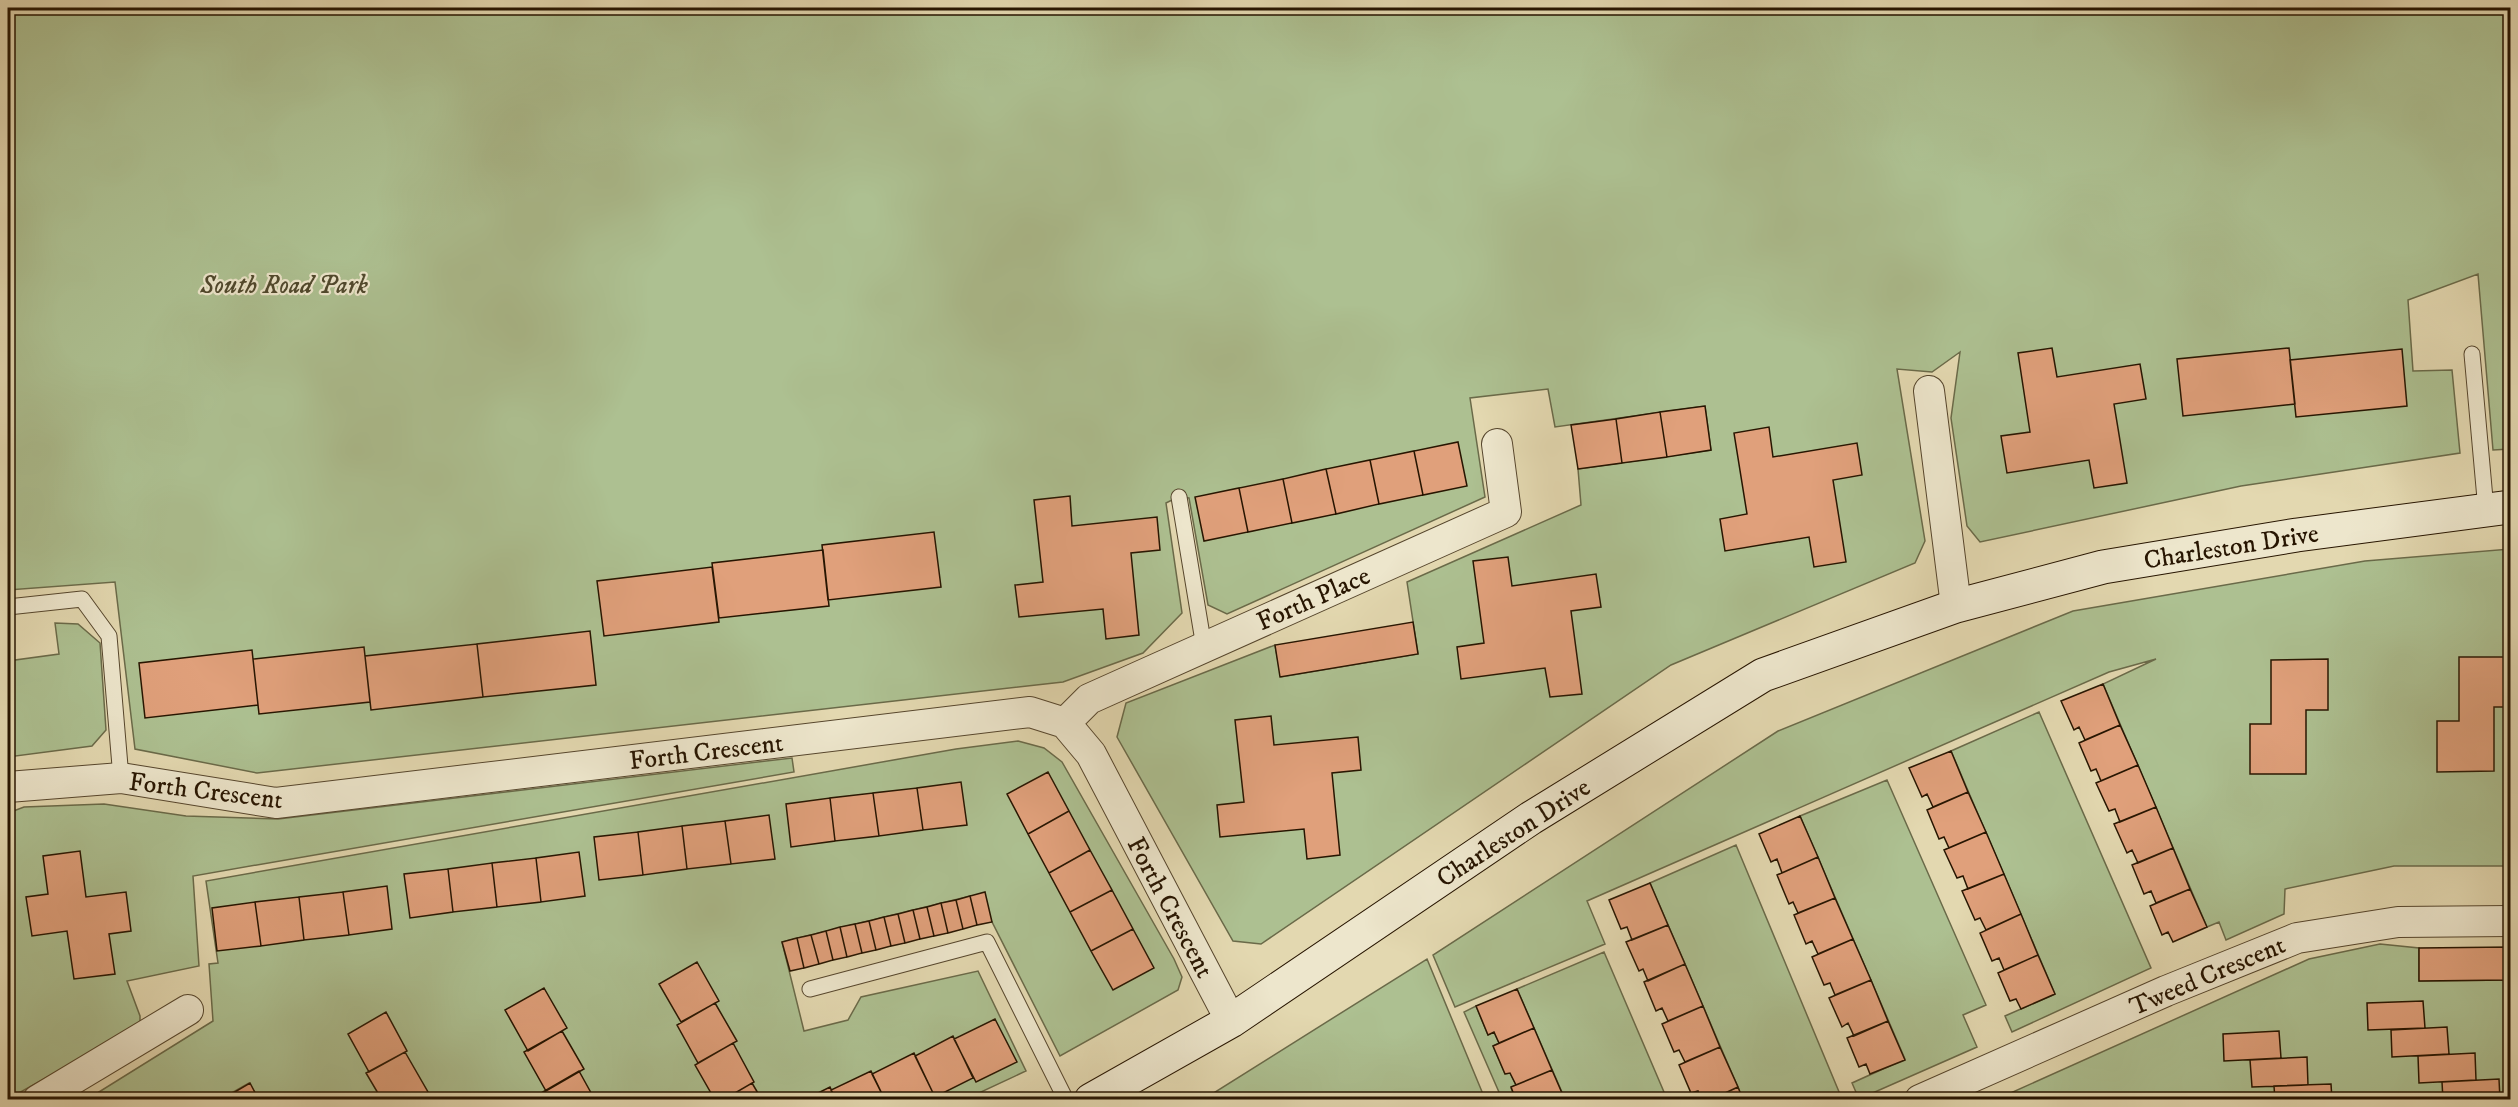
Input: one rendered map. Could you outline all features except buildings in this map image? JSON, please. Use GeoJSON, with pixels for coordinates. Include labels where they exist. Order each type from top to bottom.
{"type":"FeatureCollection","features":[{"type":"Feature","properties":{"kind":"street"},"geometry":{"type":"LineString","coordinates":[[1929,391],[1956,606]]}},
{"type":"Feature","properties":{"kind":"street","name":"Forth Place"},"geometry":{"type":"LineString","coordinates":[[1065,723],[1089,699],[1506,512],[1497,444]]}},
{"type":"Feature","properties":{"kind":"street","name":"Charleston Drive"},"geometry":{"type":"LineString","coordinates":[[1090,1100],[1231,1021],[1531,818],[1763,675],[1956,606],[2103,567],[2297,535],[2498,508]]}},
{"type":"Feature","properties":{"kind":"street","name":"Forth Crescent"},"geometry":{"type":"LineString","coordinates":[[8,787],[121,778],[276,803],[1030,712],[1065,723],[1091,754],[1231,1021]]}},
{"type":"Feature","properties":{"kind":"street","name":"Tweed Crescent"},"geometry":{"type":"LineString","coordinates":[[1920,1100],[2166,991],[2297,938],[2398,922],[2511,921]]}},
{"type":"Feature","properties":{"kind":"street"},"geometry":{"type":"LineString","coordinates":[[38,1100],[188,1010]]}},
{"type":"Feature","properties":{"kind":"lane"},"geometry":{"type":"LineString","coordinates":[[2472,354],[2498,508]]}},
{"type":"Feature","properties":{"kind":"lane"},"geometry":{"type":"LineString","coordinates":[[1179,497],[1204,647]]}},
{"type":"Feature","properties":{"kind":"lane"},"geometry":{"type":"LineString","coordinates":[[8,607],[82,599],[109,636],[121,778]]}},
{"type":"Feature","properties":{"kind":"lane"},"geometry":{"type":"LineString","coordinates":[[810,989],[987,942],[1066,1100]]}},
{"type":"Feature","properties":{"kind":"green space","name":"South Road Park"},"geometry":{"type":"Polygon","coordinates":[[[8,8],[2510,8],[2510,449],[2493,450],[2478,274],[2408,300],[2413,371],[2452,370],[2460,453],[2241,486],[1980,542],[1967,526],[1951,418],[1960,352],[1932,372],[1897,369],[1925,541],[1915,563],[1671,665],[1261,944],[1233,941],[1117,737],[1126,703],[1275,645],[1281,677],[1418,654],[1407,582],[1581,505],[1578,469],[1711,450],[1705,406],[1555,427],[1548,389],[1470,398],[1485,497],[1227,614],[1208,605],[1189,498],[1178,497],[1166,503],[1182,613],[1143,653],[1063,682],[257,773],[135,749],[115,582],[8,590],[8,8]]]}},
{"type":"Feature","properties":{"kind":"green space"},"geometry":{"type":"Polygon","coordinates":[[[2510,549],[2510,866],[2394,866],[2285,889],[2284,914],[2226,940],[2219,922],[2207,927],[2103,684],[2156,659],[2109,672],[1587,901],[1605,944],[1455,1007],[1433,955],[1778,731],[2073,611],[2365,561],[2510,549]]]}},
{"type":"Feature","properties":{"kind":"green space"},"geometry":{"type":"Polygon","coordinates":[[[55,623],[78,624],[100,643],[106,730],[92,746],[8,757],[8,661],[59,654],[55,623]]]}},
{"type":"Feature","properties":{"kind":"green space"},"geometry":{"type":"Polygon","coordinates":[[[2039,712],[2151,968],[2012,1032],[2005,1016],[2055,994],[1951,751],[2039,712]]]}},
{"type":"Feature","properties":{"kind":"green space"},"geometry":{"type":"Polygon","coordinates":[[[1018,741],[1044,748],[1062,762],[1174,959],[1182,977],[1178,990],[1060,1056],[992,922],[970,896],[782,942],[804,1031],[848,1020],[861,997],[978,971],[1026,1071],[966,1099],[259,1100],[249,1083],[221,1099],[86,1100],[213,1021],[209,964],[218,963],[206,881],[956,749],[1018,741]]]}},
{"type":"Feature","properties":{"kind":"green space"},"geometry":{"type":"Polygon","coordinates":[[[792,758],[794,772],[193,876],[199,966],[127,981],[140,1016],[140,1026],[8,1099],[8,813],[24,807],[104,804],[186,816],[278,819],[792,758]]]}},
{"type":"Feature","properties":{"kind":"green space"},"geometry":{"type":"Polygon","coordinates":[[[1887,780],[1986,1005],[1963,1015],[1977,1047],[1859,1099],[1852,1083],[1905,1059],[1800,816],[1887,780]]]}},
{"type":"Feature","properties":{"kind":"green space"},"geometry":{"type":"Polygon","coordinates":[[[1736,845],[1842,1099],[1743,1099],[1650,883],[1736,845]]]}},
{"type":"Feature","properties":{"kind":"green space"},"geometry":{"type":"Polygon","coordinates":[[[2380,944],[2419,948],[2419,981],[2510,980],[2510,1099],[1995,1100],[2309,959],[2380,944]]]}},
{"type":"Feature","properties":{"kind":"green space"},"geometry":{"type":"Polygon","coordinates":[[[1604,952],[1667,1099],[1565,1099],[1517,989],[1604,952]]]}},
{"type":"Feature","properties":{"kind":"green space"},"geometry":{"type":"Polygon","coordinates":[[[1427,959],[1485,1099],[1204,1099],[1427,959]]]}},
{"type":"Feature","properties":{"kind":"green space"},"geometry":{"type":"Polygon","coordinates":[[[1476,1006],[1488,1035],[1494,1032],[1499,1043],[1493,1046],[1505,1074],[1510,1073],[1516,1085],[1511,1088],[1516,1099],[1502,1099],[1464,1012],[1476,1006]]]}}]}
